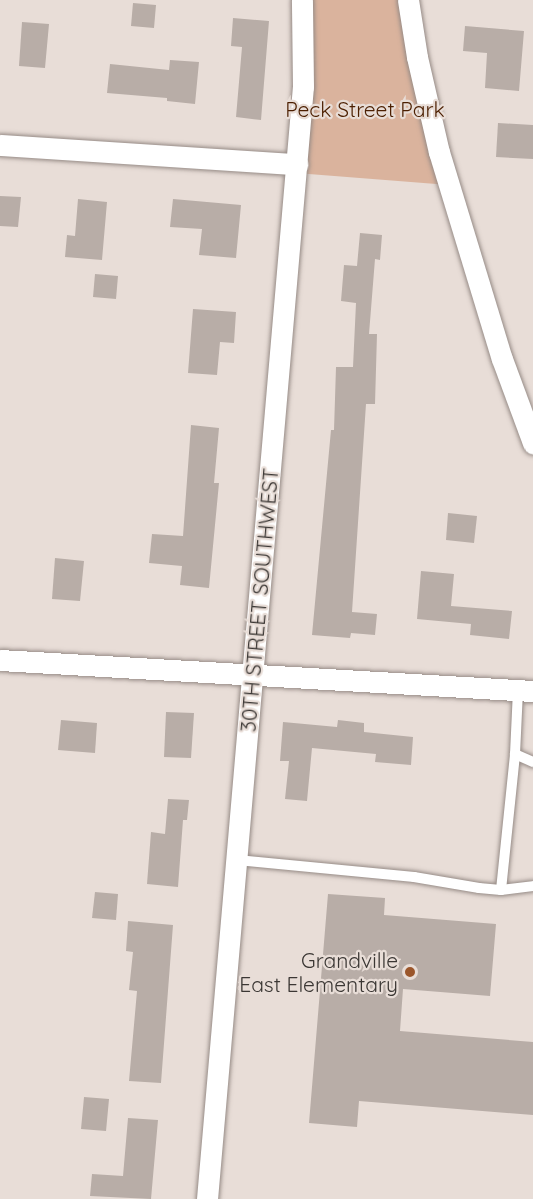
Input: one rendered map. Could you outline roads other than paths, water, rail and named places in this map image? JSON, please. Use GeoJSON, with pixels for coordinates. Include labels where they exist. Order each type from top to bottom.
{"type":"FeatureCollection","features":[{"type":"Feature","properties":{"kind":"street","name":"30TH STREET SOUTHWEST"},"geometry":{"type":"LineString","coordinates":[[207,1199],[297,164],[303,87],[302,0]]}},
{"type":"Feature","properties":{"kind":"street"},"geometry":{"type":"LineString","coordinates":[[408,0],[417,57],[439,152],[502,359],[533,443]]}},
{"type":"Feature","properties":{"kind":"street"},"geometry":{"type":"LineString","coordinates":[[0,145],[297,164]]}},
{"type":"Feature","properties":{"kind":"street"},"geometry":{"type":"LineString","coordinates":[[0,660],[525,691]]}},
{"type":"Feature","properties":{"kind":"lane"},"geometry":{"type":"LineString","coordinates":[[501,890],[515,754],[525,691]]}},
{"type":"Feature","properties":{"kind":"lane"},"geometry":{"type":"LineString","coordinates":[[515,754],[533,762]]}},
{"type":"Feature","properties":{"kind":"lane"},"geometry":{"type":"LineString","coordinates":[[237,860],[381,874],[501,890],[533,886]]}},
{"type":"Feature","properties":{"kind":"place","name":"Grandville East Elementary"},"geometry":{"type":"Point","coordinates":[410,972]}},
{"type":"Feature","properties":{"kind":"park label","name":"Peck Street Park"},"geometry":{"type":"Point","coordinates":[365,109]}}]}
